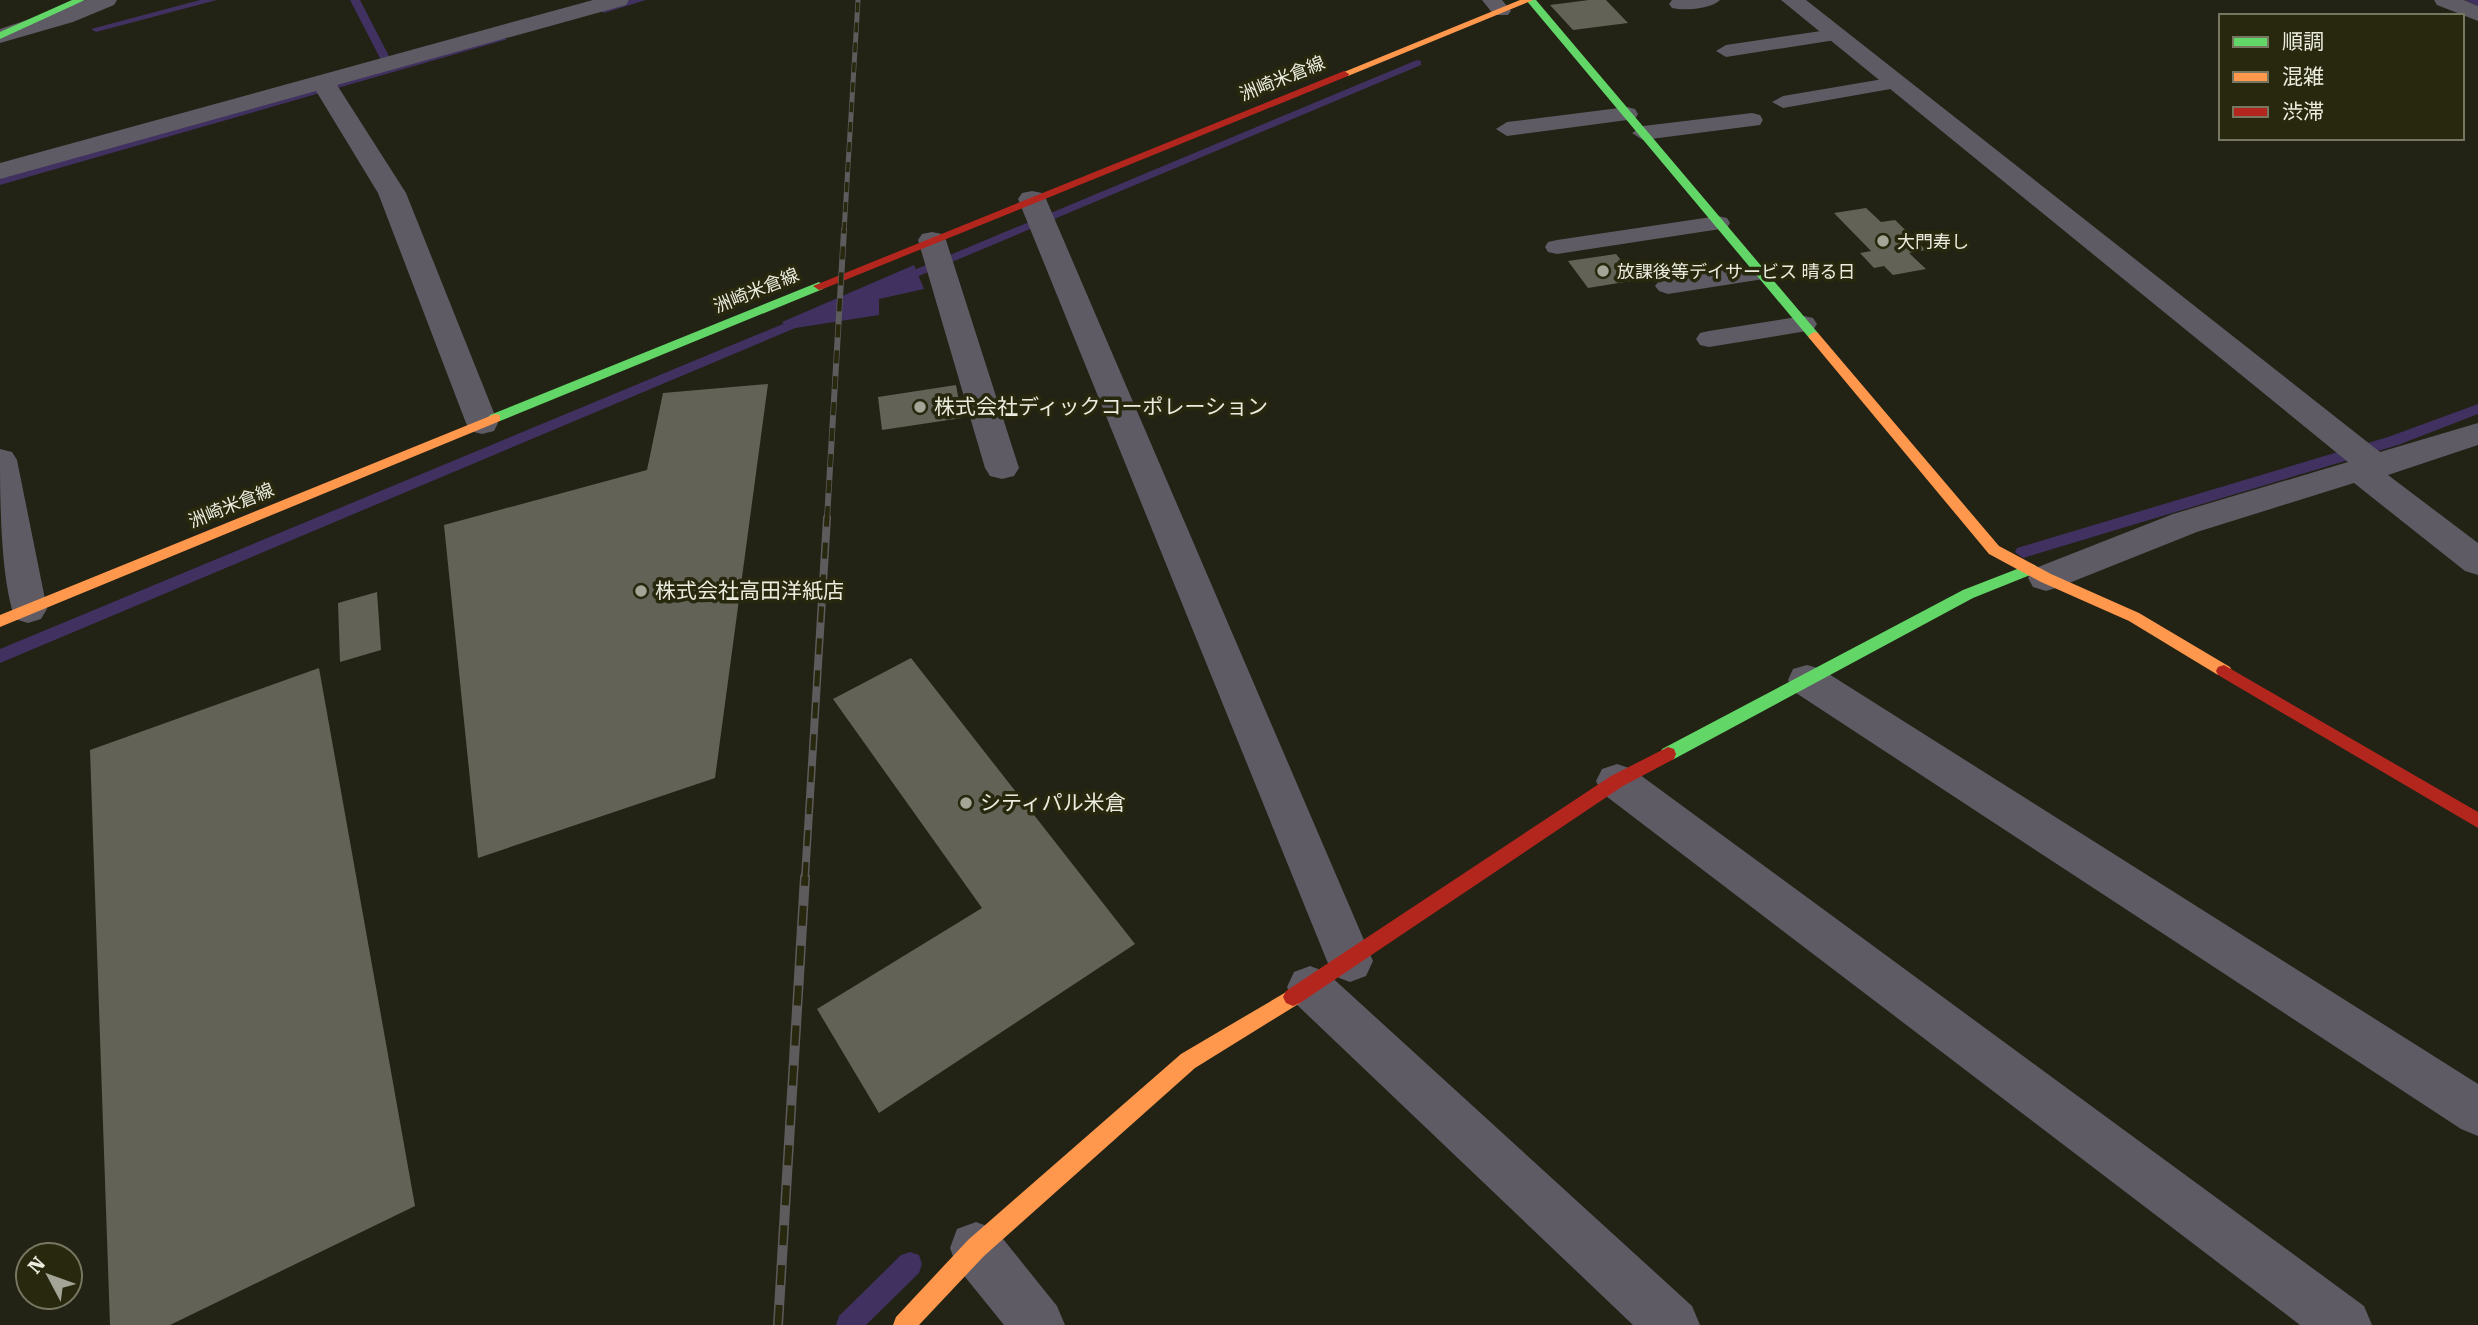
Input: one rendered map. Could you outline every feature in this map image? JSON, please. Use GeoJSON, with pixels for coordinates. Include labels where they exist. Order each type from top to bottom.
{"type":"FeatureCollection","features":[{"type":"Feature","properties":{"kind":"main road"},"geometry":{"type":"LineString","coordinates":[[0,36],[80,0]]}},
{"type":"Feature","properties":{"kind":"main road"},"geometry":{"type":"LineString","coordinates":[[1530,0],[1994,550],[2038,574],[2134,617],[2478,821]]}},
{"type":"Feature","properties":{"kind":"main road","name":"洲崎米倉線"},"geometry":{"type":"LineString","coordinates":[[14,615],[482,424],[936,254],[1038,212],[1496,5],[1530,0]]}},
{"type":"Feature","properties":{"kind":"main road"},"geometry":{"type":"LineString","coordinates":[[904,1325],[976,1248],[1188,1061],[1330,974],[1617,781],[1968,594],[2038,574]]}},
{"type":"Feature","properties":{"kind":"street"},"geometry":{"type":"LineString","coordinates":[[0,36],[65,17],[106,0]]}},
{"type":"Feature","properties":{"kind":"street"},"geometry":{"type":"LineString","coordinates":[[0,171],[325,86],[618,0]]}},
{"type":"Feature","properties":{"kind":"street"},"geometry":{"type":"LineString","coordinates":[[1792,0],[2361,460],[2478,562]]}},
{"type":"Feature","properties":{"kind":"street"},"geometry":{"type":"LineString","coordinates":[[2445,0],[2478,14]]}},
{"type":"Feature","properties":{"kind":"street"},"geometry":{"type":"LineString","coordinates":[[325,86],[392,193],[482,424]]}},
{"type":"Feature","properties":{"kind":"street"},"geometry":{"type":"LineString","coordinates":[[1038,212],[1330,974],[1673,1325]]}},
{"type":"Feature","properties":{"kind":"street"},"geometry":{"type":"LineString","coordinates":[[936,254],[1002,468]]}},
{"type":"Feature","properties":{"kind":"street"},"geometry":{"type":"LineString","coordinates":[[2038,574],[2361,460],[2478,434]]}},
{"type":"Feature","properties":{"kind":"street"},"geometry":{"type":"LineString","coordinates":[[0,460],[14,615]]}},
{"type":"Feature","properties":{"kind":"street"},"geometry":{"type":"LineString","coordinates":[[1807,680],[2478,1112]]}},
{"type":"Feature","properties":{"kind":"street"},"geometry":{"type":"LineString","coordinates":[[1617,781],[2345,1325]]}},
{"type":"Feature","properties":{"kind":"street"},"geometry":{"type":"LineString","coordinates":[[976,1248],[1038,1325]]}},
{"type":"Feature","properties":{"kind":"lane"},"geometry":{"type":"LineString","coordinates":[[1679,4],[1710,0]]}},
{"type":"Feature","properties":{"kind":"lane"},"geometry":{"type":"LineString","coordinates":[[1726,51],[1835,35]]}},
{"type":"Feature","properties":{"kind":"lane"},"geometry":{"type":"LineString","coordinates":[[1783,102],[1895,83]]}},
{"type":"Feature","properties":{"kind":"lane"},"geometry":{"type":"LineString","coordinates":[[1507,129],[1628,114]]}},
{"type":"Feature","properties":{"kind":"lane"},"geometry":{"type":"LineString","coordinates":[[1643,133],[1752,120]]}},
{"type":"Feature","properties":{"kind":"lane"},"geometry":{"type":"LineString","coordinates":[[1557,247],[1718,223]]}},
{"type":"Feature","properties":{"kind":"lane"},"geometry":{"type":"LineString","coordinates":[[1668,286],[1760,273]]}},
{"type":"Feature","properties":{"kind":"lane"},"geometry":{"type":"LineString","coordinates":[[1709,338],[1804,324]]}},
{"type":"Feature","properties":{"kind":"shaded area"},"geometry":{"type":"Polygon","coordinates":[[[914,265],[924,289],[879,299],[879,315],[789,329],[782,322],[914,265]]]}},
{"type":"Feature","properties":{"kind":"building"},"geometry":{"type":"Polygon","coordinates":[[[1606,0],[1628,23],[1573,30],[1550,5],[1606,0]]]}},
{"type":"Feature","properties":{"kind":"building"},"geometry":{"type":"Polygon","coordinates":[[[1866,208],[1881,222],[1895,220],[1926,250],[1909,253],[1926,269],[1893,275],[1884,266],[1874,268],[1860,253],[1871,251],[1834,213],[1866,208]]]}},
{"type":"Feature","properties":{"kind":"building","name":"放課後等デイサービス 晴る日"},"geometry":{"type":"Polygon","coordinates":[[[1616,254],[1637,280],[1588,288],[1568,261],[1616,254]]]}},
{"type":"Feature","properties":{"kind":"building"},"geometry":{"type":"Polygon","coordinates":[[[768,384],[715,778],[478,858],[444,525],[647,470],[663,393],[768,384]]]}},
{"type":"Feature","properties":{"kind":"building"},"geometry":{"type":"Polygon","coordinates":[[[956,385],[962,418],[882,430],[878,397],[956,385]]]}},
{"type":"Feature","properties":{"kind":"building"},"geometry":{"type":"Polygon","coordinates":[[[377,592],[381,650],[340,662],[338,603],[377,592]]]}},
{"type":"Feature","properties":{"kind":"building","name":"シティパル米倉"},"geometry":{"type":"Polygon","coordinates":[[[911,658],[1135,944],[879,1113],[817,1009],[982,908],[833,699],[911,658]]]}},
{"type":"Feature","properties":{"kind":"building"},"geometry":{"type":"Polygon","coordinates":[[[319,668],[415,1206],[170,1325],[110,1325],[90,750],[319,668]]]}},
{"type":"Feature","properties":{"kind":"waterway"},"geometry":{"type":"LineString","coordinates":[[96,29],[212,0]]}},
{"type":"Feature","properties":{"kind":"waterway"},"geometry":{"type":"LineString","coordinates":[[355,0],[386,60]]}},
{"type":"Feature","properties":{"kind":"waterway"},"geometry":{"type":"LineString","coordinates":[[604,10],[641,0]]}},
{"type":"Feature","properties":{"kind":"waterway"},"geometry":{"type":"LineString","coordinates":[[2470,0],[2478,3]]}},
{"type":"Feature","properties":{"kind":"waterway"},"geometry":{"type":"LineString","coordinates":[[0,181],[503,39]]}},
{"type":"Feature","properties":{"kind":"waterway"},"geometry":{"type":"LineString","coordinates":[[897,280],[1417,63]]}},
{"type":"Feature","properties":{"kind":"waterway"},"geometry":{"type":"LineString","coordinates":[[0,656],[807,318]]}},
{"type":"Feature","properties":{"kind":"waterway"},"geometry":{"type":"LineString","coordinates":[[2023,552],[2393,441],[2478,409]]}},
{"type":"Feature","properties":{"kind":"waterway"},"geometry":{"type":"LineString","coordinates":[[848,1325],[910,1264]]}},
{"type":"Feature","properties":{"kind":"railway"},"geometry":{"type":"LineString","coordinates":[[844,232],[858,0]]}},
{"type":"Feature","properties":{"kind":"railway"},"geometry":{"type":"LineString","coordinates":[[827,519],[844,230]]}},
{"type":"Feature","properties":{"kind":"railway"},"geometry":{"type":"LineString","coordinates":[[805,878],[827,518]]}},
{"type":"Feature","properties":{"kind":"railway"},"geometry":{"type":"LineString","coordinates":[[778,1325],[805,877]]}},
{"type":"Feature","properties":{"kind":"traffic: fast"},"geometry":{"type":"LineString","coordinates":[[0,36],[80,0]]}},
{"type":"Feature","properties":{"kind":"traffic: fast"},"geometry":{"type":"LineString","coordinates":[[1531,0],[1814,336]]}},
{"type":"Feature","properties":{"kind":"traffic: fast"},"geometry":{"type":"LineString","coordinates":[[495,418],[819,286]]}},
{"type":"Feature","properties":{"kind":"traffic: fast"},"geometry":{"type":"LineString","coordinates":[[1668,754],[1968,594],[2030,569]]}},
{"type":"Feature","properties":{"kind":"traffic: slow"},"geometry":{"type":"LineString","coordinates":[[1344,74],[1528,0]]}},
{"type":"Feature","properties":{"kind":"traffic: slow"},"geometry":{"type":"LineString","coordinates":[[1814,336],[1994,550],[2046,578],[2134,617],[2224,671]]}},
{"type":"Feature","properties":{"kind":"traffic: slow"},"geometry":{"type":"LineString","coordinates":[[0,621],[495,418]]}},
{"type":"Feature","properties":{"kind":"traffic: slow"},"geometry":{"type":"LineString","coordinates":[[904,1325],[976,1248],[1188,1061],[1293,997]]}},
{"type":"Feature","properties":{"kind":"traffic: jam"},"geometry":{"type":"LineString","coordinates":[[819,286],[1344,74]]}},
{"type":"Feature","properties":{"kind":"traffic: jam"},"geometry":{"type":"LineString","coordinates":[[2224,671],[2478,821]]}},
{"type":"Feature","properties":{"kind":"traffic: jam"},"geometry":{"type":"LineString","coordinates":[[1293,997],[1617,781],[1668,754]]}},
{"type":"Feature","properties":{"kind":"place","name":"大門寿し"},"geometry":{"type":"Point","coordinates":[1883,241]}},
{"type":"Feature","properties":{"kind":"place","name":"放課後等デイサービス 晴る日"},"geometry":{"type":"Point","coordinates":[1603,271]}},
{"type":"Feature","properties":{"kind":"place","name":"株式会社ディックコーポレーション"},"geometry":{"type":"Point","coordinates":[920,407]}},
{"type":"Feature","properties":{"kind":"place","name":"株式会社高田洋紙店"},"geometry":{"type":"Point","coordinates":[641,591]}},
{"type":"Feature","properties":{"kind":"place","name":"シティパル米倉"},"geometry":{"type":"Point","coordinates":[966,803]}}]}
